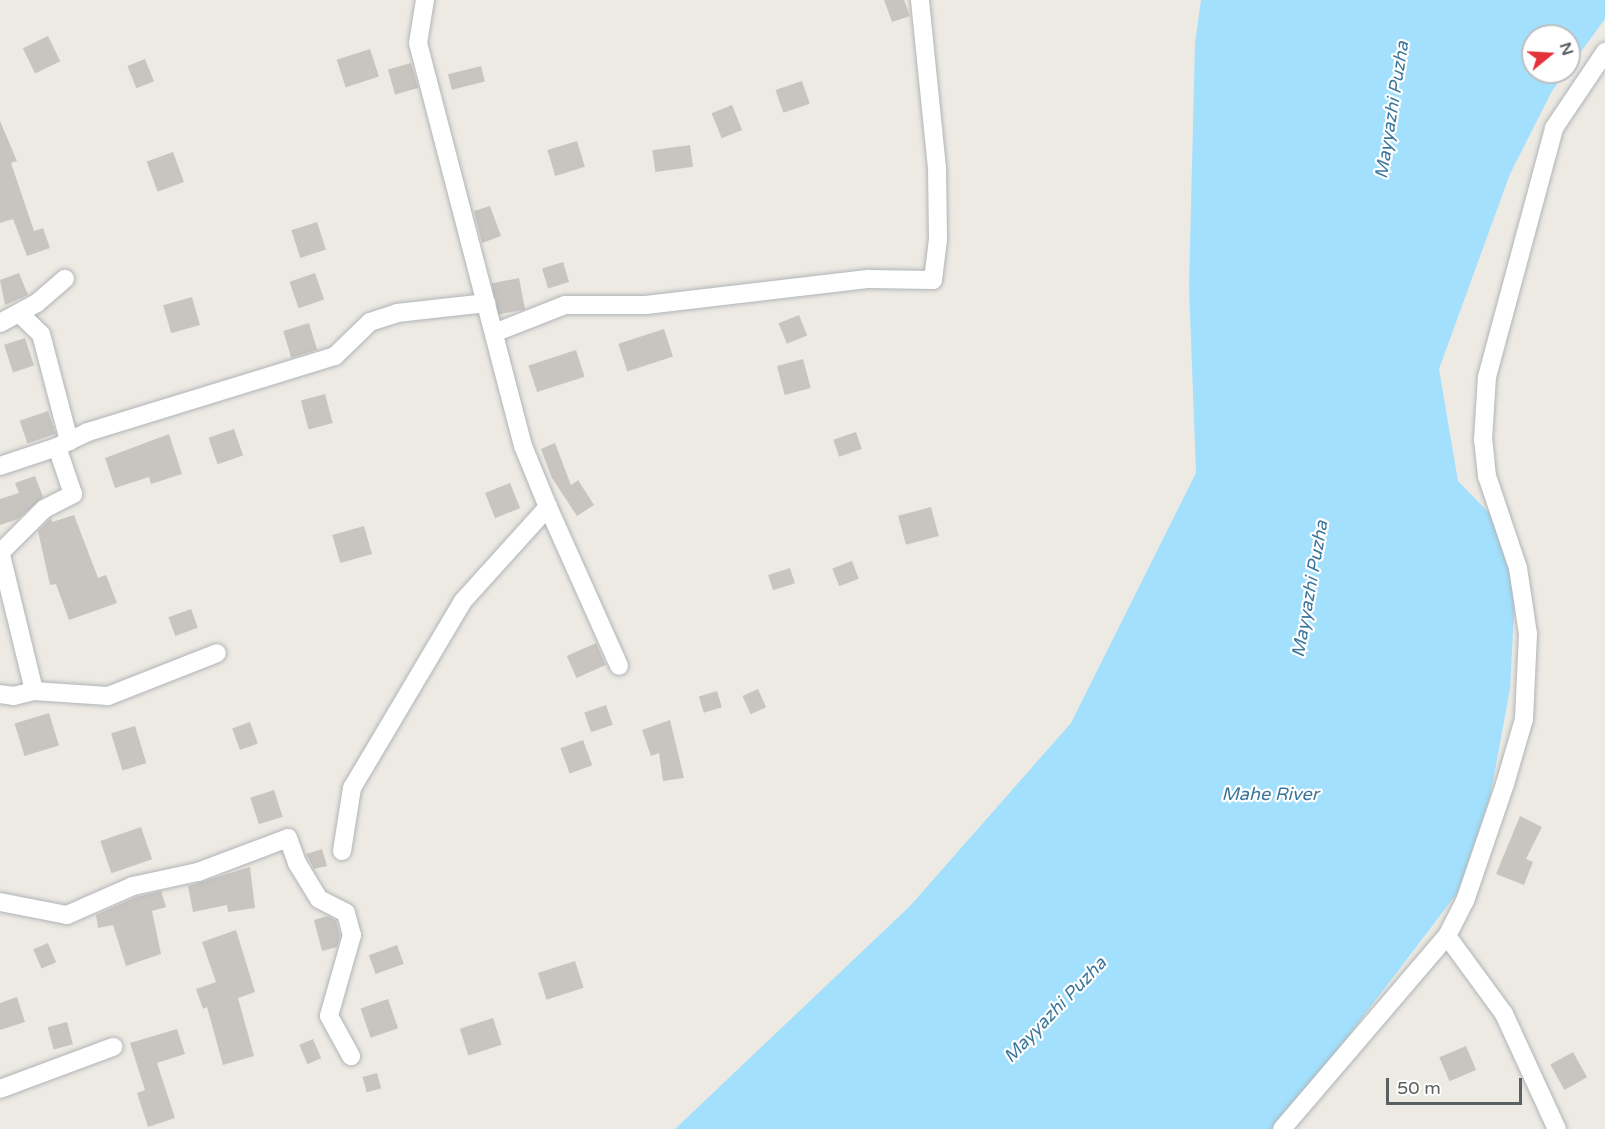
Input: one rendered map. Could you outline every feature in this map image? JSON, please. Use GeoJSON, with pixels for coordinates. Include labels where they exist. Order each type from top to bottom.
{"type":"FeatureCollection","features":[{"type":"Feature","properties":{"kind":"street"},"geometry":{"type":"LineString","coordinates":[[424,0],[418,43],[523,446],[619,666]]}},
{"type":"Feature","properties":{"kind":"street"},"geometry":{"type":"LineString","coordinates":[[494,333],[565,305],[646,305],[869,279],[933,280],[938,239],[937,168],[920,0]]}},
{"type":"Feature","properties":{"kind":"street"},"geometry":{"type":"LineString","coordinates":[[1282,1129],[1447,936],[1465,900],[1524,719],[1528,634],[1518,568],[1487,476],[1483,440],[1487,377],[1554,128],[1605,52]]}},
{"type":"Feature","properties":{"kind":"street"},"geometry":{"type":"LineString","coordinates":[[0,323],[19,313],[65,279]]}},
{"type":"Feature","properties":{"kind":"street"},"geometry":{"type":"LineString","coordinates":[[0,466],[63,444],[88,432],[335,356],[348,340],[379,319],[435,307],[486,303]]}},
{"type":"Feature","properties":{"kind":"street"},"geometry":{"type":"LineString","coordinates":[[19,313],[41,334],[73,494],[44,509],[1,551],[34,691]]}},
{"type":"Feature","properties":{"kind":"street"},"geometry":{"type":"LineString","coordinates":[[342,851],[352,788],[463,601],[548,507]]}},
{"type":"Feature","properties":{"kind":"street"},"geometry":{"type":"LineString","coordinates":[[0,694],[14,696],[34,691],[108,696],[217,653]]}},
{"type":"Feature","properties":{"kind":"street"},"geometry":{"type":"LineString","coordinates":[[0,902],[67,915],[133,886],[198,872],[288,838],[297,863],[319,899],[346,914],[352,935],[328,1016],[351,1056]]}},
{"type":"Feature","properties":{"kind":"street"},"geometry":{"type":"LineString","coordinates":[[1447,936],[1504,1014],[1557,1129]]}},
{"type":"Feature","properties":{"kind":"street"},"geometry":{"type":"LineString","coordinates":[[0,1089],[113,1047]]}},
{"type":"Feature","properties":{"kind":"water","name":"Mahe River"},"geometry":{"type":"Polygon","coordinates":[[[1201,0],[1605,0],[1605,19],[1581,52],[1581,24],[1521,24],[1521,84],[1557,84],[1510,174],[1439,369],[1458,481],[1494,518],[1516,577],[1510,689],[1490,797],[1458,892],[1285,1119],[1272,1129],[675,1129],[910,906],[1071,723],[1196,473],[1189,287],[1195,43],[1201,0]]]}},
{"type":"Feature","properties":{"kind":"building"},"geometry":{"type":"Polygon","coordinates":[[[884,0],[904,0],[910,16],[892,22],[884,0]]]}},
{"type":"Feature","properties":{"kind":"building"},"geometry":{"type":"Polygon","coordinates":[[[48,36],[60,61],[35,73],[23,48],[48,36]]]}},
{"type":"Feature","properties":{"kind":"building"},"geometry":{"type":"Polygon","coordinates":[[[370,49],[379,77],[346,87],[337,60],[370,49]]]}},
{"type":"Feature","properties":{"kind":"building"},"geometry":{"type":"Polygon","coordinates":[[[145,59],[154,81],[136,88],[127,66],[145,59]]]}},
{"type":"Feature","properties":{"kind":"building"},"geometry":{"type":"Polygon","coordinates":[[[411,63],[418,88],[395,95],[388,70],[411,63]]]}},
{"type":"Feature","properties":{"kind":"building"},"geometry":{"type":"Polygon","coordinates":[[[481,66],[485,82],[452,90],[448,74],[481,66]]]}},
{"type":"Feature","properties":{"kind":"building"},"geometry":{"type":"Polygon","coordinates":[[[802,81],[810,104],[783,113],[776,90],[802,81]]]}},
{"type":"Feature","properties":{"kind":"building"},"geometry":{"type":"Polygon","coordinates":[[[732,105],[742,130],[722,138],[712,113],[732,105]]]}},
{"type":"Feature","properties":{"kind":"building"},"geometry":{"type":"Polygon","coordinates":[[[0,121],[17,161],[11,163],[34,231],[43,228],[50,248],[27,256],[13,219],[0,223],[0,121]]]}},
{"type":"Feature","properties":{"kind":"building"},"geometry":{"type":"Polygon","coordinates":[[[577,141],[585,167],[555,176],[547,150],[577,141]]]}},
{"type":"Feature","properties":{"kind":"building"},"geometry":{"type":"Polygon","coordinates":[[[690,145],[693,167],[655,172],[652,150],[690,145]]]}},
{"type":"Feature","properties":{"kind":"building"},"geometry":{"type":"Polygon","coordinates":[[[173,152],[184,182],[158,192],[147,162],[173,152]]]}},
{"type":"Feature","properties":{"kind":"building"},"geometry":{"type":"Polygon","coordinates":[[[490,206],[501,236],[482,243],[474,211],[490,206]]]}},
{"type":"Feature","properties":{"kind":"building"},"geometry":{"type":"Polygon","coordinates":[[[317,222],[326,250],[300,258],[291,230],[317,222]]]}},
{"type":"Feature","properties":{"kind":"building"},"geometry":{"type":"Polygon","coordinates":[[[563,262],[569,282],[548,289],[542,268],[563,262]]]}},
{"type":"Feature","properties":{"kind":"building"},"geometry":{"type":"Polygon","coordinates":[[[19,273],[28,295],[5,305],[0,280],[19,273]]]}},
{"type":"Feature","properties":{"kind":"building"},"geometry":{"type":"Polygon","coordinates":[[[315,273],[324,299],[299,308],[289,282],[315,273]]]}},
{"type":"Feature","properties":{"kind":"building"},"geometry":{"type":"Polygon","coordinates":[[[519,278],[525,309],[498,315],[492,283],[519,278]]]}},
{"type":"Feature","properties":{"kind":"building"},"geometry":{"type":"Polygon","coordinates":[[[192,297],[200,325],[171,333],[163,305],[192,297]]]}},
{"type":"Feature","properties":{"kind":"building"},"geometry":{"type":"Polygon","coordinates":[[[799,315],[807,335],[787,344],[779,323],[799,315]]]}},
{"type":"Feature","properties":{"kind":"building"},"geometry":{"type":"Polygon","coordinates":[[[309,323],[317,350],[291,358],[283,331],[309,323]]]}},
{"type":"Feature","properties":{"kind":"building"},"geometry":{"type":"Polygon","coordinates":[[[664,329],[673,357],[627,371],[618,344],[664,329]]]}},
{"type":"Feature","properties":{"kind":"building"},"geometry":{"type":"Polygon","coordinates":[[[25,338],[34,366],[13,372],[4,345],[25,338]]]}},
{"type":"Feature","properties":{"kind":"building"},"geometry":{"type":"Polygon","coordinates":[[[576,350],[585,377],[537,392],[528,365],[576,350]]]}},
{"type":"Feature","properties":{"kind":"building"},"geometry":{"type":"Polygon","coordinates":[[[803,359],[811,388],[785,395],[777,366],[803,359]]]}},
{"type":"Feature","properties":{"kind":"building"},"geometry":{"type":"Polygon","coordinates":[[[325,394],[333,423],[309,429],[301,400],[325,394]]]}},
{"type":"Feature","properties":{"kind":"building"},"geometry":{"type":"Polygon","coordinates":[[[48,411],[56,434],[27,443],[20,421],[48,411]]]}},
{"type":"Feature","properties":{"kind":"building"},"geometry":{"type":"Polygon","coordinates":[[[234,429],[243,455],[218,464],[208,438],[234,429]]]}},
{"type":"Feature","properties":{"kind":"building"},"geometry":{"type":"Polygon","coordinates":[[[856,432],[862,449],[839,457],[833,440],[856,432]]]}},
{"type":"Feature","properties":{"kind":"building"},"geometry":{"type":"Polygon","coordinates":[[[169,434],[182,474],[151,484],[149,477],[115,488],[105,458],[169,434]]]}},
{"type":"Feature","properties":{"kind":"building"},"geometry":{"type":"Polygon","coordinates":[[[555,443],[571,485],[578,480],[594,505],[577,516],[552,478],[541,449],[555,443]]]}},
{"type":"Feature","properties":{"kind":"building"},"geometry":{"type":"Polygon","coordinates":[[[35,476],[43,497],[18,519],[0,525],[0,499],[19,493],[15,483],[35,476]]]}},
{"type":"Feature","properties":{"kind":"building"},"geometry":{"type":"Polygon","coordinates":[[[510,483],[520,508],[495,518],[485,493],[510,483]]]}},
{"type":"Feature","properties":{"kind":"building"},"geometry":{"type":"Polygon","coordinates":[[[931,507],[939,536],[906,545],[898,516],[931,507]]]}},
{"type":"Feature","properties":{"kind":"building"},"geometry":{"type":"Polygon","coordinates":[[[74,515],[98,578],[106,575],[117,603],[69,620],[56,584],[50,585],[38,531],[51,518],[52,522],[74,515]]]}},
{"type":"Feature","properties":{"kind":"building"},"geometry":{"type":"Polygon","coordinates":[[[364,526],[372,554],[340,563],[332,535],[364,526]]]}},
{"type":"Feature","properties":{"kind":"building"},"geometry":{"type":"Polygon","coordinates":[[[852,561],[859,579],[839,586],[832,569],[852,561]]]}},
{"type":"Feature","properties":{"kind":"building"},"geometry":{"type":"Polygon","coordinates":[[[790,568],[795,583],[773,590],[768,575],[790,568]]]}},
{"type":"Feature","properties":{"kind":"building"},"geometry":{"type":"Polygon","coordinates":[[[191,609],[198,628],[175,636],[168,617],[191,609]]]}},
{"type":"Feature","properties":{"kind":"building"},"geometry":{"type":"Polygon","coordinates":[[[596,643],[606,665],[577,678],[567,656],[596,643]]]}},
{"type":"Feature","properties":{"kind":"building"},"geometry":{"type":"Polygon","coordinates":[[[758,689],[766,707],[751,714],[742,696],[758,689]]]}},
{"type":"Feature","properties":{"kind":"building"},"geometry":{"type":"Polygon","coordinates":[[[717,691],[722,707],[704,713],[699,697],[717,691]]]}},
{"type":"Feature","properties":{"kind":"building"},"geometry":{"type":"Polygon","coordinates":[[[606,705],[613,725],[591,732],[584,712],[606,705]]]}},
{"type":"Feature","properties":{"kind":"building"},"geometry":{"type":"Polygon","coordinates":[[[49,713],[59,746],[25,756],[15,724],[49,713]]]}},
{"type":"Feature","properties":{"kind":"building"},"geometry":{"type":"Polygon","coordinates":[[[670,720],[684,778],[663,781],[659,753],[651,756],[642,730],[670,720]]]}},
{"type":"Feature","properties":{"kind":"building"},"geometry":{"type":"Polygon","coordinates":[[[250,722],[258,744],[240,750],[232,728],[250,722]]]}},
{"type":"Feature","properties":{"kind":"building"},"geometry":{"type":"Polygon","coordinates":[[[135,726],[146,763],[122,771],[111,733],[135,726]]]}},
{"type":"Feature","properties":{"kind":"building"},"geometry":{"type":"Polygon","coordinates":[[[583,740],[592,765],[570,774],[560,748],[583,740]]]}},
{"type":"Feature","properties":{"kind":"building"},"geometry":{"type":"Polygon","coordinates":[[[274,790],[283,817],[259,824],[250,798],[274,790]]]}},
{"type":"Feature","properties":{"kind":"building"},"geometry":{"type":"Polygon","coordinates":[[[1520,816],[1542,827],[1526,859],[1533,862],[1524,885],[1496,874],[1520,816]]]}},
{"type":"Feature","properties":{"kind":"building"},"geometry":{"type":"Polygon","coordinates":[[[141,827],[152,859],[111,873],[100,841],[141,827]]]}},
{"type":"Feature","properties":{"kind":"building"},"geometry":{"type":"Polygon","coordinates":[[[322,849],[327,866],[314,869],[306,854],[322,849]]]}},
{"type":"Feature","properties":{"kind":"building"},"geometry":{"type":"Polygon","coordinates":[[[250,867],[255,908],[228,912],[227,905],[193,912],[188,886],[250,867]]]}},
{"type":"Feature","properties":{"kind":"building"},"geometry":{"type":"Polygon","coordinates":[[[161,891],[166,907],[152,911],[161,954],[126,966],[113,925],[98,928],[96,915],[136,897],[161,891]]]}},
{"type":"Feature","properties":{"kind":"building"},"geometry":{"type":"Polygon","coordinates":[[[328,916],[336,921],[340,935],[337,947],[322,951],[314,920],[328,916]]]}},
{"type":"Feature","properties":{"kind":"building"},"geometry":{"type":"Polygon","coordinates":[[[236,930],[255,992],[238,998],[254,1056],[223,1065],[207,1007],[203,1009],[196,989],[216,982],[202,942],[236,930]]]}},
{"type":"Feature","properties":{"kind":"building"},"geometry":{"type":"Polygon","coordinates":[[[48,943],[56,962],[41,969],[33,949],[48,943]]]}},
{"type":"Feature","properties":{"kind":"building"},"geometry":{"type":"Polygon","coordinates":[[[397,945],[404,964],[376,974],[369,955],[397,945]]]}},
{"type":"Feature","properties":{"kind":"building"},"geometry":{"type":"Polygon","coordinates":[[[575,961],[584,988],[547,1000],[538,973],[575,961]]]}},
{"type":"Feature","properties":{"kind":"building"},"geometry":{"type":"Polygon","coordinates":[[[17,997],[25,1022],[0,1030],[0,1003],[17,997]]]}},
{"type":"Feature","properties":{"kind":"building"},"geometry":{"type":"Polygon","coordinates":[[[388,999],[398,1028],[371,1038],[361,1008],[388,999]]]}},
{"type":"Feature","properties":{"kind":"building"},"geometry":{"type":"Polygon","coordinates":[[[493,1018],[502,1045],[468,1055],[460,1029],[493,1018]]]}},
{"type":"Feature","properties":{"kind":"building"},"geometry":{"type":"Polygon","coordinates":[[[67,1022],[73,1044],[54,1049],[48,1027],[67,1022]]]}},
{"type":"Feature","properties":{"kind":"building"},"geometry":{"type":"Polygon","coordinates":[[[177,1029],[185,1054],[157,1063],[175,1118],[148,1127],[137,1093],[145,1090],[130,1043],[177,1029]]]}},
{"type":"Feature","properties":{"kind":"building"},"geometry":{"type":"Polygon","coordinates":[[[313,1039],[321,1058],[307,1064],[299,1045],[313,1039]]]}},
{"type":"Feature","properties":{"kind":"building"},"geometry":{"type":"Polygon","coordinates":[[[1466,1046],[1476,1070],[1449,1081],[1439,1057],[1466,1046]]]}},
{"type":"Feature","properties":{"kind":"building"},"geometry":{"type":"Polygon","coordinates":[[[1573,1052],[1587,1077],[1564,1090],[1550,1065],[1573,1052]]]}},
{"type":"Feature","properties":{"kind":"building"},"geometry":{"type":"Polygon","coordinates":[[[377,1073],[381,1088],[367,1092],[363,1077],[377,1073]]]}},
{"type":"Feature","properties":{"kind":"water label","name":"Mayyazhi Puzha"},"geometry":{"type":"Point","coordinates":[1392,110]}},
{"type":"Feature","properties":{"kind":"water label","name":"Mayyazhi Puzha"},"geometry":{"type":"Point","coordinates":[1310,589]}},
{"type":"Feature","properties":{"kind":"water label","name":"Mayyazhi Puzha"},"geometry":{"type":"Point","coordinates":[1055,1010]}}]}
